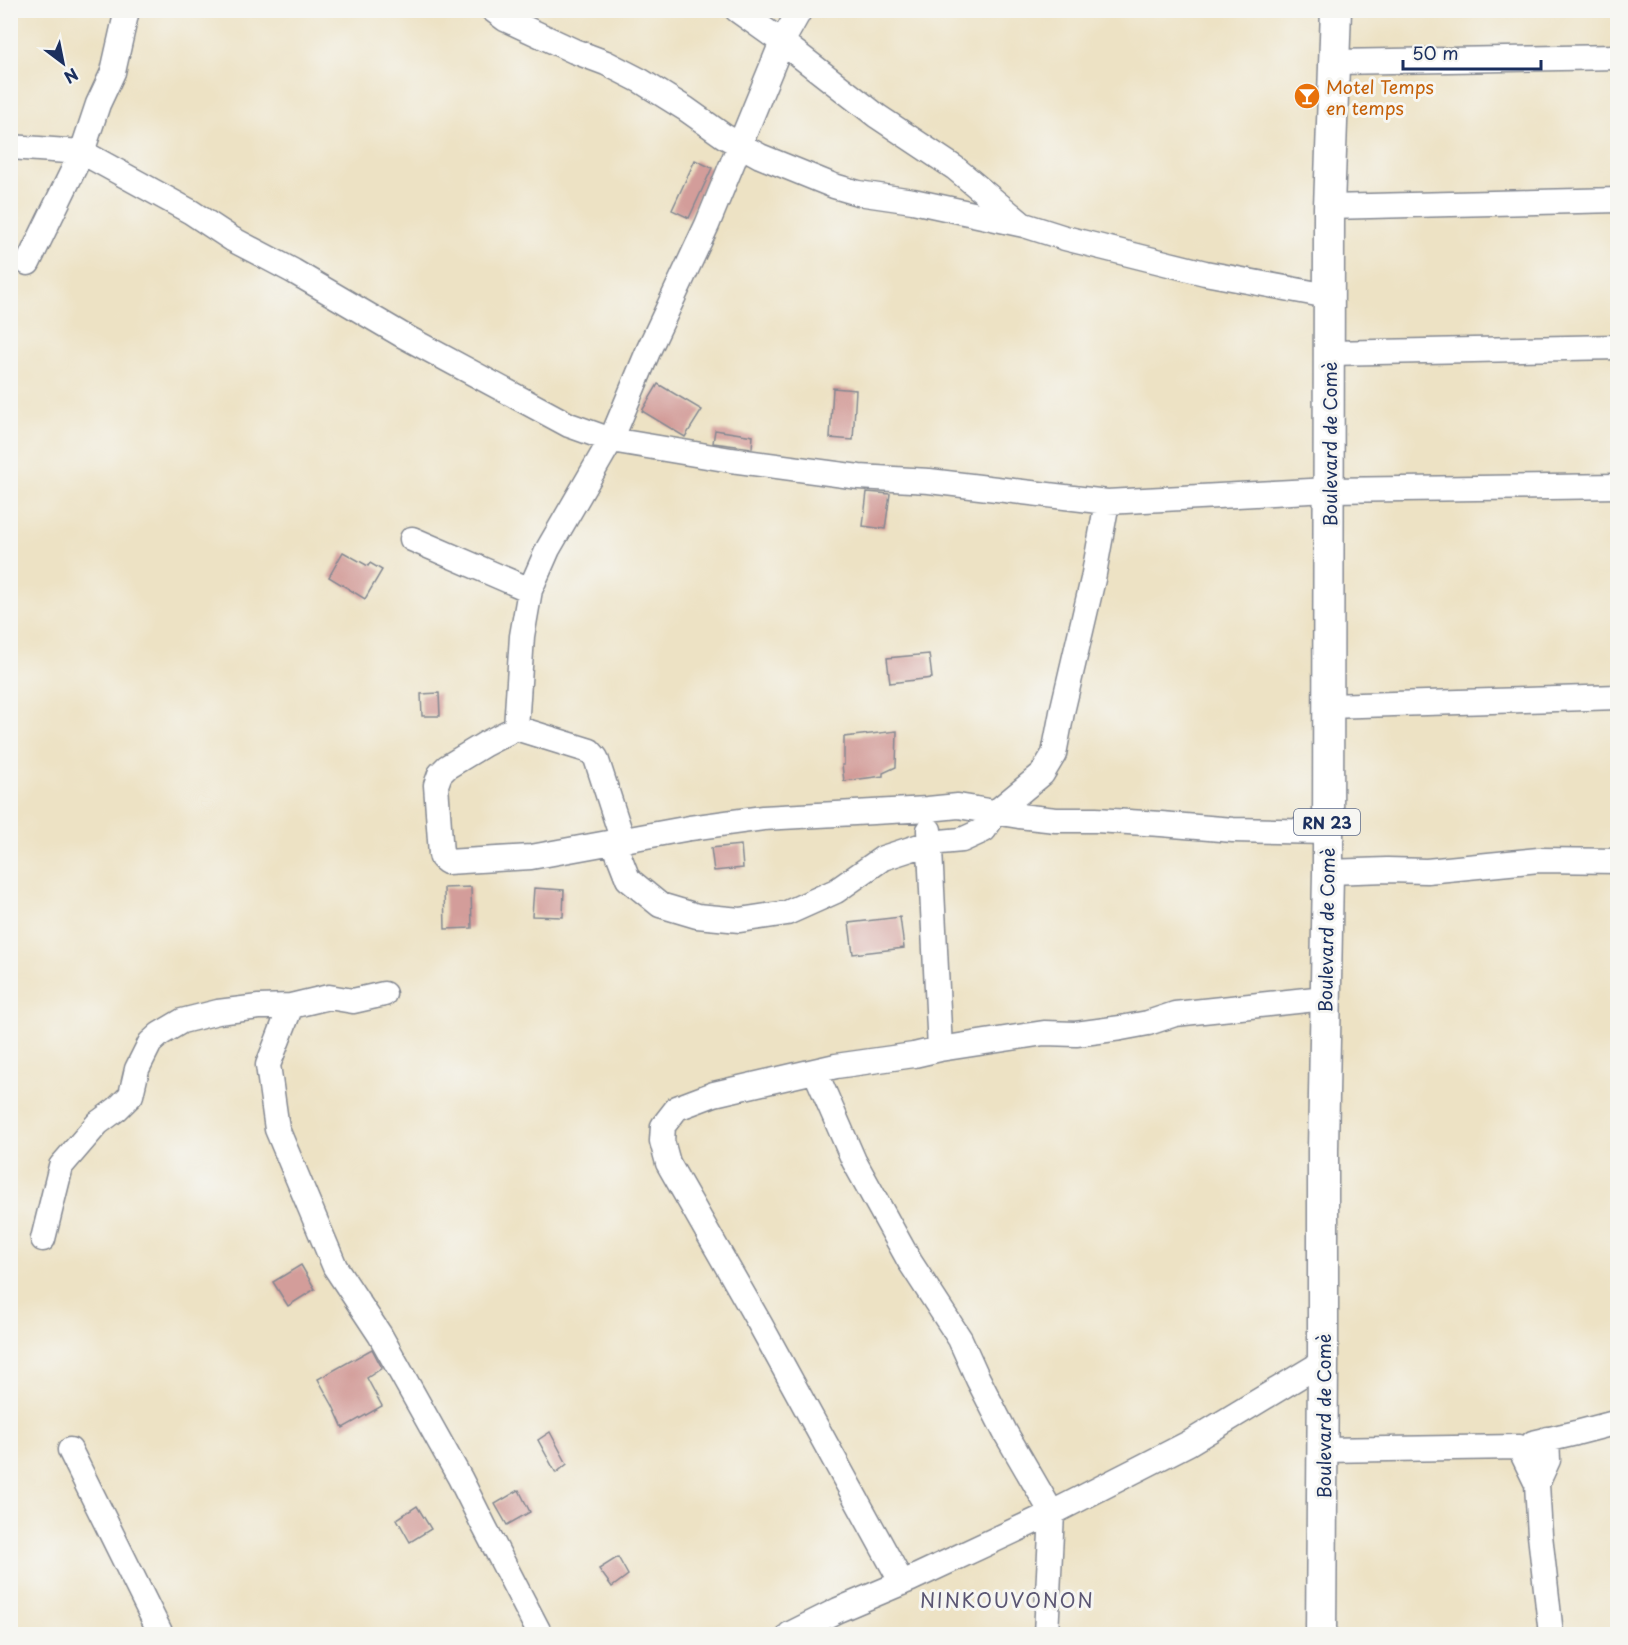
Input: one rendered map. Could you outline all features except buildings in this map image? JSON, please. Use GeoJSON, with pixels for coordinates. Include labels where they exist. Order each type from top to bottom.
{"type":"FeatureCollection","features":[{"type":"Feature","properties":{"kind":"main road","name":"Boulevard de Comè"},"geometry":{"type":"LineString","coordinates":[[1321,1635],[1323,1150],[1328,872],[1328,296],[1336,10]]}},
{"type":"Feature","properties":{"kind":"street"},"geometry":{"type":"LineString","coordinates":[[28,263],[82,152],[113,72],[127,10]]}},
{"type":"Feature","properties":{"kind":"street"},"geometry":{"type":"LineString","coordinates":[[493,10],[505,19],[606,63],[641,81],[724,136],[771,161],[834,186],[858,193],[914,201],[1023,225],[1065,238],[1205,273],[1328,296]]}},
{"type":"Feature","properties":{"kind":"street"},"geometry":{"type":"LineString","coordinates":[[737,10],[877,116],[955,168],[1023,225]]}},
{"type":"Feature","properties":{"kind":"street"},"geometry":{"type":"LineString","coordinates":[[516,728],[522,636],[530,590],[548,549],[611,440],[649,349],[707,225],[782,42],[800,10]]}},
{"type":"Feature","properties":{"kind":"street"},"geometry":{"type":"LineString","coordinates":[[1335,62],[1617,57]]}},
{"type":"Feature","properties":{"kind":"street"},"geometry":{"type":"LineString","coordinates":[[10,147],[82,152],[190,212],[232,239],[293,271],[402,336],[569,425],[611,440],[731,460],[858,477],[929,481],[1107,502],[1329,490],[1617,486]]}},
{"type":"Feature","properties":{"kind":"street"},"geometry":{"type":"LineString","coordinates":[[1329,207],[1617,200]]}},
{"type":"Feature","properties":{"kind":"street"},"geometry":{"type":"LineString","coordinates":[[1329,353],[1617,347]]}},
{"type":"Feature","properties":{"kind":"street"},"geometry":{"type":"LineString","coordinates":[[1107,502],[1054,754],[1042,774],[996,812],[984,830],[962,840],[929,843],[883,858],[836,891],[787,913],[740,920],[697,916],[660,905],[627,879],[618,842],[596,758],[590,751],[516,728],[485,744],[447,767],[440,774],[436,785],[442,858],[447,862],[531,857],[618,842],[690,828],[763,818],[958,806],[996,812],[1019,816],[1056,820],[1118,821],[1233,830],[1327,832]]}},
{"type":"Feature","properties":{"kind":"street"},"geometry":{"type":"LineString","coordinates":[[412,539],[530,590]]}},
{"type":"Feature","properties":{"kind":"street"},"geometry":{"type":"LineString","coordinates":[[1328,706],[1617,697]]}},
{"type":"Feature","properties":{"kind":"street"},"geometry":{"type":"LineString","coordinates":[[928,809],[940,1049]]}},
{"type":"Feature","properties":{"kind":"street"},"geometry":{"type":"LineString","coordinates":[[1328,872],[1427,871],[1539,860],[1617,861]]}},
{"type":"Feature","properties":{"kind":"street"},"geometry":{"type":"LineString","coordinates":[[43,1239],[61,1166],[98,1123],[131,1095],[138,1070],[150,1043],[160,1034],[182,1021],[218,1011],[291,1006],[329,997],[353,1001],[384,994]]}},
{"type":"Feature","properties":{"kind":"street"},"geometry":{"type":"LineString","coordinates":[[902,1583],[760,1324],[668,1163],[662,1141],[663,1126],[677,1108],[714,1094],[836,1066],[1044,1033],[1076,1034],[1121,1028],[1148,1023],[1175,1014],[1326,998]]}},
{"type":"Feature","properties":{"kind":"street"},"geometry":{"type":"LineString","coordinates":[[291,1006],[268,1065],[277,1129],[335,1267],[380,1335],[460,1478],[540,1635]]}},
{"type":"Feature","properties":{"kind":"street"},"geometry":{"type":"LineString","coordinates":[[815,1071],[854,1161],[910,1262],[960,1339],[1005,1432],[1052,1513],[1046,1635]]}},
{"type":"Feature","properties":{"kind":"street"},"geometry":{"type":"LineString","coordinates":[[790,1635],[838,1610],[902,1583],[1052,1513],[1189,1443],[1323,1362]]}},
{"type":"Feature","properties":{"kind":"street"},"geometry":{"type":"LineString","coordinates":[[1323,1450],[1519,1447],[1617,1422]]}},
{"type":"Feature","properties":{"kind":"street"},"geometry":{"type":"LineString","coordinates":[[1537,1484],[1548,1460],[1547,1438]]}},
{"type":"Feature","properties":{"kind":"street"},"geometry":{"type":"LineString","coordinates":[[1519,1447],[1537,1484],[1551,1635]]}},
{"type":"Feature","properties":{"kind":"street"},"geometry":{"type":"LineString","coordinates":[[70,1450],[161,1635]]}},
{"type":"Feature","properties":{"kind":"place","name":"Motel Temps en temps"},"geometry":{"type":"Point","coordinates":[1307,96]}},
{"type":"Feature","properties":{"kind":"district","name":"NINKOUVONON"},"geometry":{"type":"Point","coordinates":[1007,1600]}}]}
